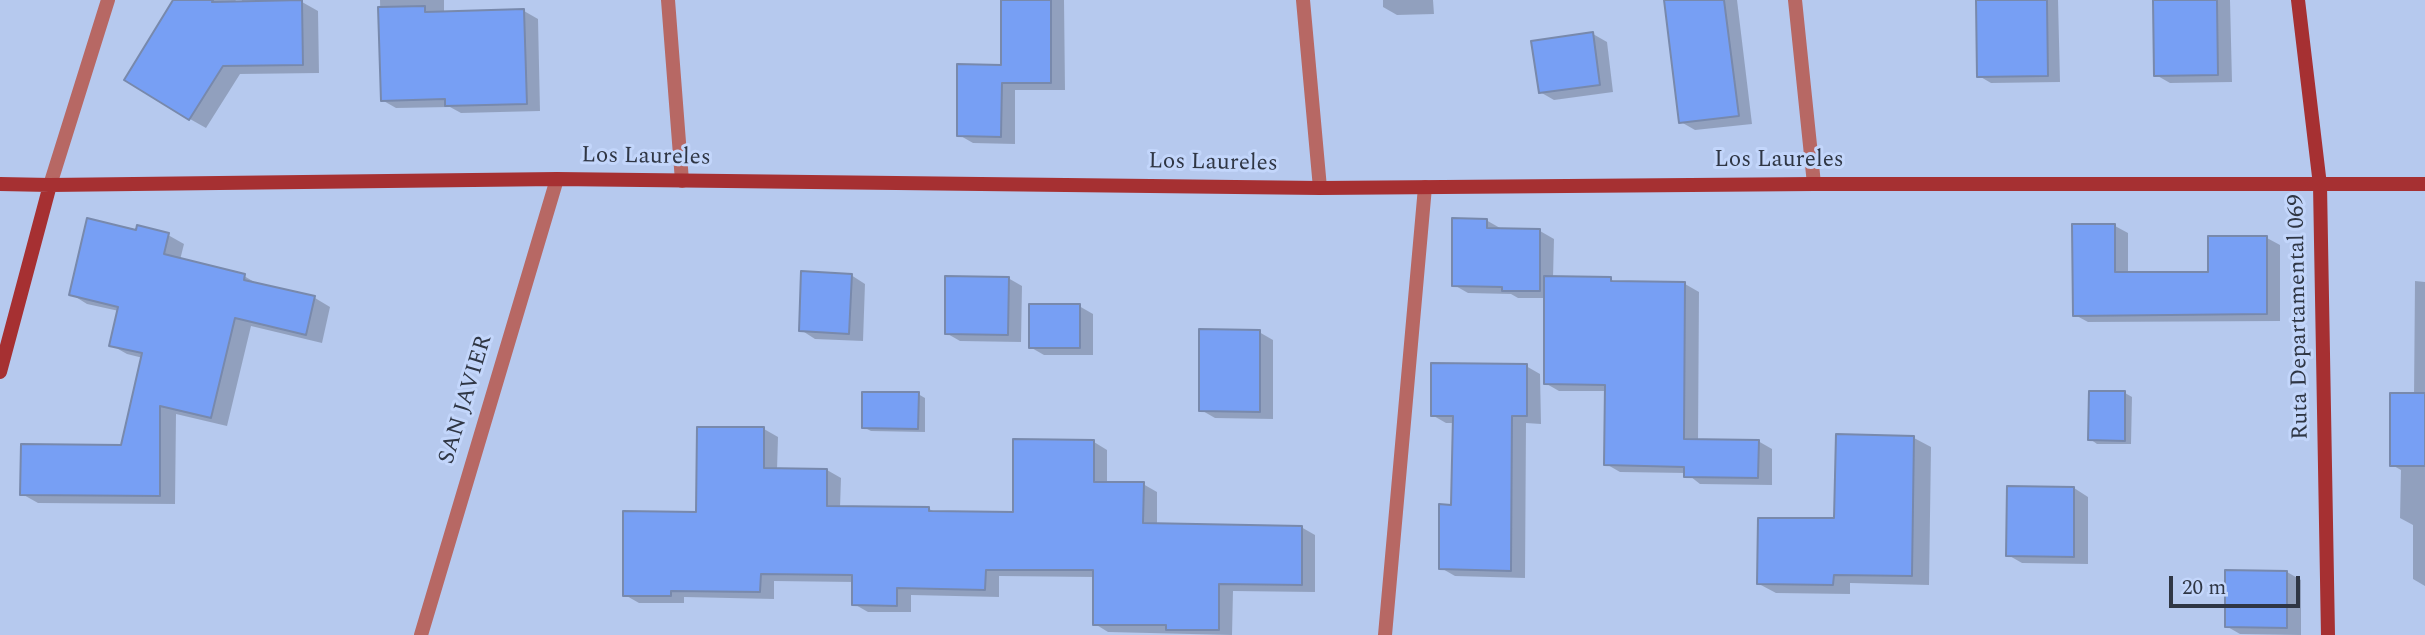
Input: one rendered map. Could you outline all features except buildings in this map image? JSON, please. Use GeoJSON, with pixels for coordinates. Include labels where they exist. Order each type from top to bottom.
{"type":"FeatureCollection","features":[{"type":"Feature","properties":{"kind":"street"},"geometry":{"type":"LineString","coordinates":[[0,372],[50,185],[108,0]]}},
{"type":"Feature","properties":{"kind":"street"},"geometry":{"type":"LineString","coordinates":[[668,0],[682,181]]}},
{"type":"Feature","properties":{"kind":"street"},"geometry":{"type":"LineString","coordinates":[[1303,0],[1320,188]]}},
{"type":"Feature","properties":{"kind":"street"},"geometry":{"type":"LineString","coordinates":[[1795,0],[1814,184]]}},
{"type":"Feature","properties":{"kind":"street","name":"Ruta Departamental 069"},"geometry":{"type":"LineString","coordinates":[[2298,0],[2320,185],[2328,635]]}},
{"type":"Feature","properties":{"kind":"street","name":"Los Laureles"},"geometry":{"type":"LineString","coordinates":[[0,184],[557,179],[1320,188],[1814,184],[2425,184]]}},
{"type":"Feature","properties":{"kind":"street","name":"SAN JAVIER"},"geometry":{"type":"LineString","coordinates":[[421,635],[557,179]]}},
{"type":"Feature","properties":{"kind":"street"},"geometry":{"type":"LineString","coordinates":[[1385,635],[1425,187]]}}]}
